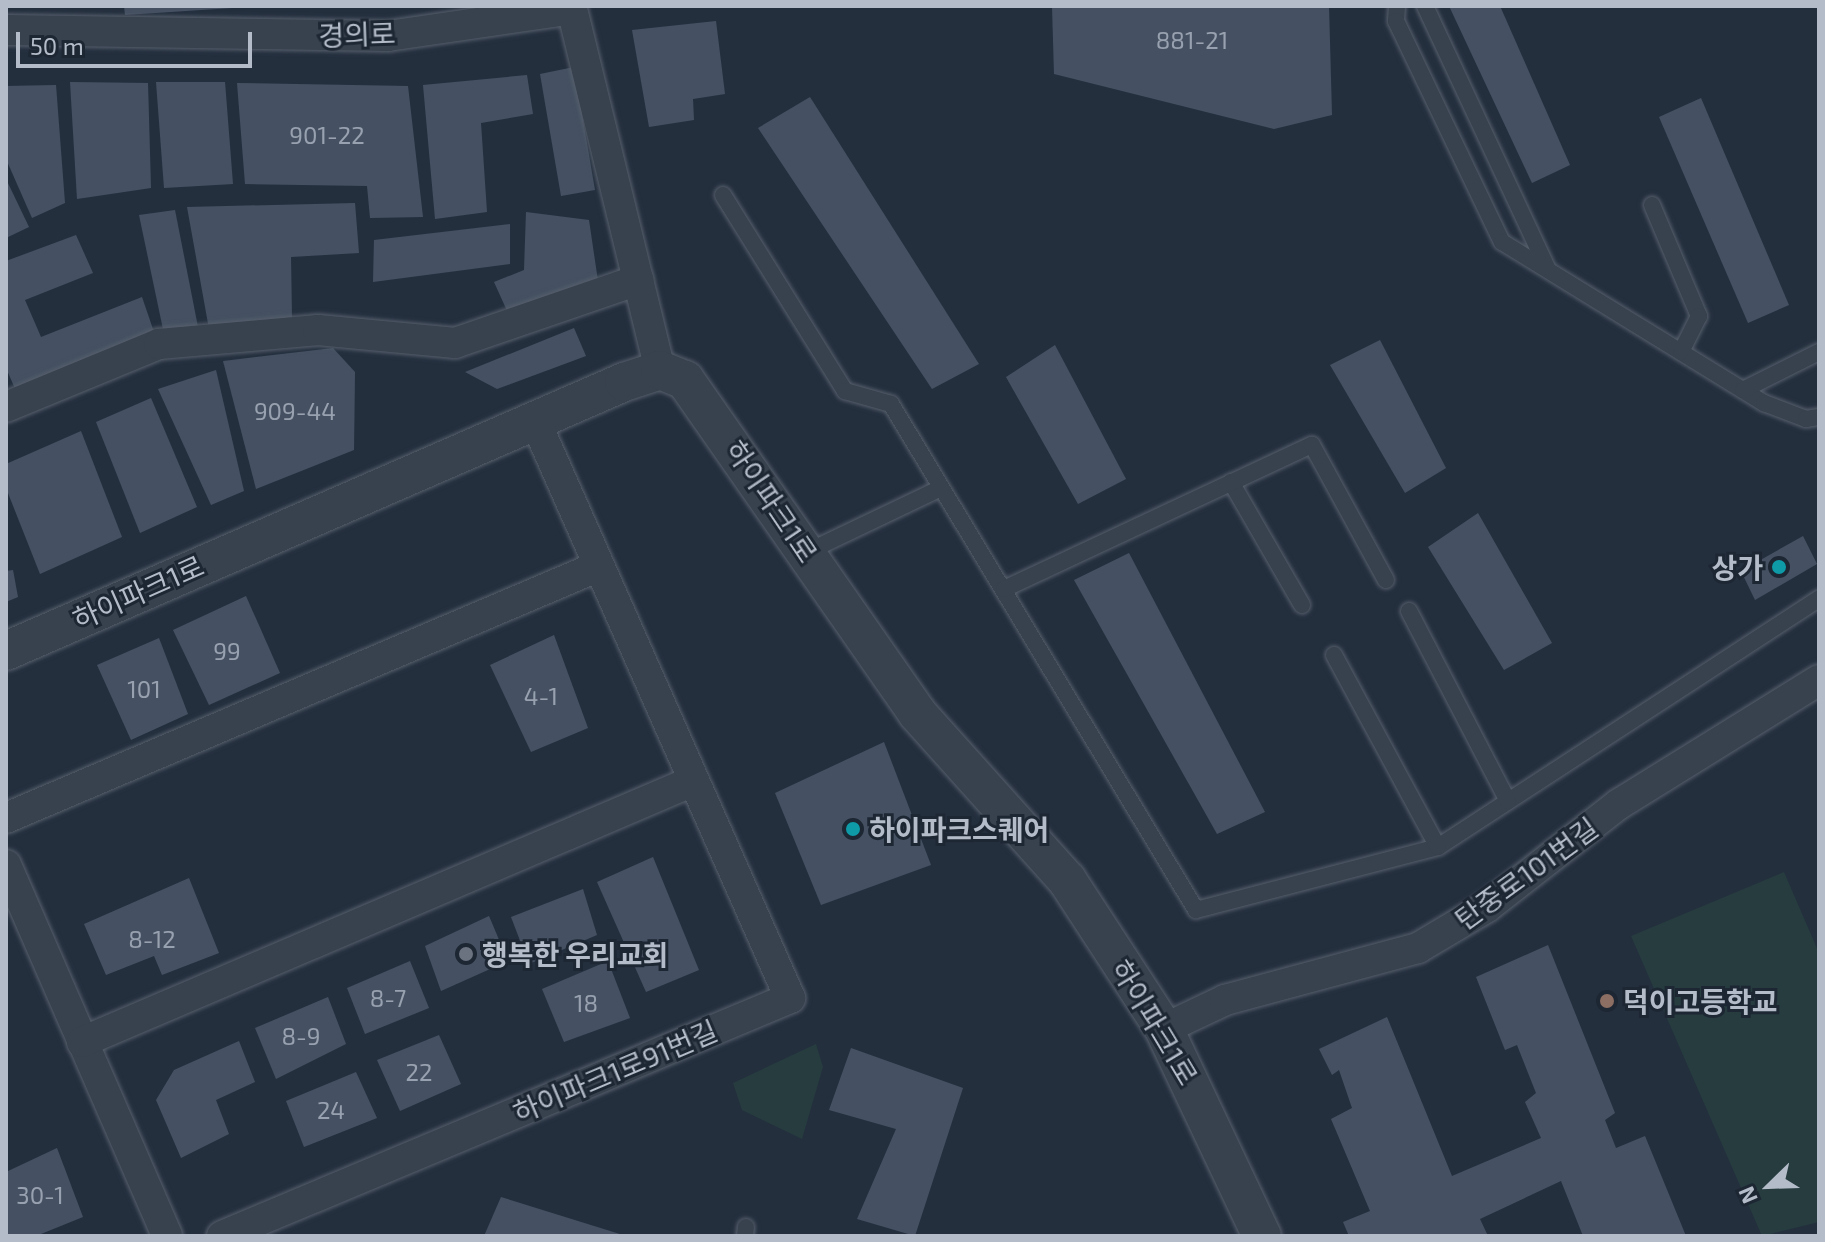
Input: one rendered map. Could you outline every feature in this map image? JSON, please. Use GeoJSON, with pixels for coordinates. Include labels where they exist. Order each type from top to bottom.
{"type":"FeatureCollection","features":[{"type":"Feature","properties":{"kind":"street","name":"경의로"},"geometry":{"type":"LineString","coordinates":[[6,30],[388,36],[572,9],[660,370]]}},
{"type":"Feature","properties":{"kind":"street"},"geometry":{"type":"LineString","coordinates":[[6,407],[159,344],[318,330],[455,343],[638,280]]}},
{"type":"Feature","properties":{"kind":"street","name":"하이파크1로"},"geometry":{"type":"LineString","coordinates":[[6,651],[534,418],[660,370],[697,392],[917,713],[1067,880],[1164,1029],[1262,1236]]}},
{"type":"Feature","properties":{"kind":"street","name":"하이파크1로91번길"},"geometry":{"type":"LineString","coordinates":[[222,1236],[790,998],[691,782],[534,418]]}},
{"type":"Feature","properties":{"kind":"street"},"geometry":{"type":"LineString","coordinates":[[6,818],[599,566]]}},
{"type":"Feature","properties":{"kind":"street","name":"탄중로101번길"},"geometry":{"type":"LineString","coordinates":[[1164,1029],[1225,1000],[1418,948],[1487,907],[1619,804],[1819,680]]}},
{"type":"Feature","properties":{"kind":"street"},"geometry":{"type":"LineString","coordinates":[[82,1042],[691,782]]}},
{"type":"Feature","properties":{"kind":"street"},"geometry":{"type":"LineString","coordinates":[[6,865],[167,1236]]}},
{"type":"Feature","properties":{"kind":"lane"},"geometry":{"type":"LineString","coordinates":[[1397,6],[1396,21],[1502,242],[1743,390],[1806,419],[1819,417]]}},
{"type":"Feature","properties":{"kind":"lane"},"geometry":{"type":"LineString","coordinates":[[1425,6],[1547,270]]}},
{"type":"Feature","properties":{"kind":"lane"},"geometry":{"type":"LineString","coordinates":[[723,195],[845,391],[891,404],[1196,910],[1438,847],[1819,599]]}},
{"type":"Feature","properties":{"kind":"lane"},"geometry":{"type":"LineString","coordinates":[[1652,205],[1699,316],[1681,352]]}},
{"type":"Feature","properties":{"kind":"lane"},"geometry":{"type":"LineString","coordinates":[[1743,390],[1819,352]]}},
{"type":"Feature","properties":{"kind":"lane"},"geometry":{"type":"LineString","coordinates":[[1004,589],[1312,445],[1386,580]]}},
{"type":"Feature","properties":{"kind":"lane"},"geometry":{"type":"LineString","coordinates":[[1231,482],[1302,605]]}},
{"type":"Feature","properties":{"kind":"lane"},"geometry":{"type":"LineString","coordinates":[[807,552],[941,488]]}},
{"type":"Feature","properties":{"kind":"lane"},"geometry":{"type":"LineString","coordinates":[[1409,611],[1508,801]]}},
{"type":"Feature","properties":{"kind":"lane"},"geometry":{"type":"LineString","coordinates":[[1334,655],[1438,847]]}},
{"type":"Feature","properties":{"kind":"green space"},"geometry":{"type":"Polygon","coordinates":[[[1784,872],[1819,953],[1819,1222],[1762,1236],[1631,936],[1784,872]]]}},
{"type":"Feature","properties":{"kind":"green space"},"geometry":{"type":"Polygon","coordinates":[[[816,1044],[823,1067],[802,1139],[742,1110],[733,1083],[816,1044]]]}},
{"type":"Feature","properties":{"kind":"building"},"geometry":{"type":"Polygon","coordinates":[[[124,6],[232,6],[232,8],[125,15],[124,6]]]}},
{"type":"Feature","properties":{"kind":"building"},"geometry":{"type":"Polygon","coordinates":[[[1052,6],[1329,6],[1332,115],[1274,129],[1054,74],[1052,6]]]}},
{"type":"Feature","properties":{"kind":"building"},"geometry":{"type":"Polygon","coordinates":[[[1449,6],[1500,6],[1570,165],[1532,183],[1449,6]]]}},
{"type":"Feature","properties":{"kind":"building"},"geometry":{"type":"Polygon","coordinates":[[[716,21],[725,94],[693,99],[694,120],[649,127],[632,30],[716,21]]]}},
{"type":"Feature","properties":{"kind":"building"},"geometry":{"type":"Polygon","coordinates":[[[574,67],[595,190],[561,196],[540,74],[574,67]]]}},
{"type":"Feature","properties":{"kind":"building"},"geometry":{"type":"Polygon","coordinates":[[[527,75],[533,114],[481,123],[487,212],[435,219],[423,85],[527,75]]]}},
{"type":"Feature","properties":{"kind":"building"},"geometry":{"type":"Polygon","coordinates":[[[70,82],[148,83],[151,188],[77,199],[70,82]]]}},
{"type":"Feature","properties":{"kind":"building"},"geometry":{"type":"Polygon","coordinates":[[[156,82],[225,82],[233,184],[164,188],[156,82]]]}},
{"type":"Feature","properties":{"kind":"building"},"geometry":{"type":"Polygon","coordinates":[[[237,83],[408,86],[423,217],[370,218],[367,186],[245,184],[237,83]]]}},
{"type":"Feature","properties":{"kind":"building"},"geometry":{"type":"Polygon","coordinates":[[[56,85],[65,203],[32,218],[6,159],[6,86],[56,85]]]}},
{"type":"Feature","properties":{"kind":"building"},"geometry":{"type":"Polygon","coordinates":[[[810,97],[979,364],[932,389],[758,128],[810,97]]]}},
{"type":"Feature","properties":{"kind":"building"},"geometry":{"type":"Polygon","coordinates":[[[1701,98],[1789,305],[1748,323],[1659,117],[1701,98]]]}},
{"type":"Feature","properties":{"kind":"building"},"geometry":{"type":"Polygon","coordinates":[[[6,179],[29,227],[6,238],[6,179]]]}},
{"type":"Feature","properties":{"kind":"building"},"geometry":{"type":"Polygon","coordinates":[[[355,203],[359,253],[291,257],[292,317],[209,329],[187,207],[355,203]]]}},
{"type":"Feature","properties":{"kind":"building"},"geometry":{"type":"Polygon","coordinates":[[[175,210],[198,327],[164,334],[139,215],[175,210]]]}},
{"type":"Feature","properties":{"kind":"building"},"geometry":{"type":"Polygon","coordinates":[[[526,212],[589,220],[598,281],[508,313],[494,282],[524,270],[526,212]]]}},
{"type":"Feature","properties":{"kind":"building"},"geometry":{"type":"Polygon","coordinates":[[[510,224],[510,264],[373,282],[374,240],[510,224]]]}},
{"type":"Feature","properties":{"kind":"building"},"geometry":{"type":"Polygon","coordinates":[[[76,235],[93,273],[25,300],[41,337],[142,297],[155,335],[16,391],[6,368],[6,261],[76,235]]]}},
{"type":"Feature","properties":{"kind":"building"},"geometry":{"type":"Polygon","coordinates":[[[574,328],[586,356],[497,389],[465,372],[574,328]]]}},
{"type":"Feature","properties":{"kind":"building"},"geometry":{"type":"Polygon","coordinates":[[[1380,340],[1446,468],[1405,493],[1330,365],[1380,340]]]}},
{"type":"Feature","properties":{"kind":"building"},"geometry":{"type":"Polygon","coordinates":[[[1055,345],[1126,479],[1078,504],[1006,377],[1055,345]]]}},
{"type":"Feature","properties":{"kind":"building"},"geometry":{"type":"Polygon","coordinates":[[[333,348],[355,372],[354,450],[256,489],[223,361],[333,348]]]}},
{"type":"Feature","properties":{"kind":"building"},"geometry":{"type":"Polygon","coordinates":[[[216,370],[244,491],[211,505],[158,389],[216,370]]]}},
{"type":"Feature","properties":{"kind":"building"},"geometry":{"type":"Polygon","coordinates":[[[151,398],[197,507],[140,533],[96,422],[151,398]]]}},
{"type":"Feature","properties":{"kind":"building"},"geometry":{"type":"Polygon","coordinates":[[[81,431],[122,537],[40,574],[6,488],[6,464],[81,431]]]}},
{"type":"Feature","properties":{"kind":"building"},"geometry":{"type":"Polygon","coordinates":[[[1478,513],[1552,643],[1504,670],[1428,547],[1478,513]]]}},
{"type":"Feature","properties":{"kind":"building","name":"상가"},"geometry":{"type":"Polygon","coordinates":[[[1803,536],[1817,564],[1755,600],[1741,571],[1803,536]]]}},
{"type":"Feature","properties":{"kind":"building"},"geometry":{"type":"Polygon","coordinates":[[[1129,553],[1265,812],[1217,834],[1074,580],[1129,553]]]}},
{"type":"Feature","properties":{"kind":"building"},"geometry":{"type":"Polygon","coordinates":[[[13,570],[18,597],[6,602],[6,571],[13,570]]]}},
{"type":"Feature","properties":{"kind":"building"},"geometry":{"type":"Polygon","coordinates":[[[246,596],[280,673],[209,705],[173,630],[246,596]]]}},
{"type":"Feature","properties":{"kind":"building"},"geometry":{"type":"Polygon","coordinates":[[[554,635],[588,728],[531,752],[490,665],[554,635]]]}},
{"type":"Feature","properties":{"kind":"building"},"geometry":{"type":"Polygon","coordinates":[[[159,638],[188,714],[131,740],[97,665],[159,638]]]}},
{"type":"Feature","properties":{"kind":"building","name":"하이파크스퀘어"},"geometry":{"type":"Polygon","coordinates":[[[884,742],[931,865],[821,905],[775,793],[884,742]]]}},
{"type":"Feature","properties":{"kind":"building"},"geometry":{"type":"Polygon","coordinates":[[[653,857],[699,970],[646,992],[597,882],[653,857]]]}},
{"type":"Feature","properties":{"kind":"building"},"geometry":{"type":"Polygon","coordinates":[[[189,878],[219,953],[162,975],[154,956],[106,975],[84,924],[189,878]]]}},
{"type":"Feature","properties":{"kind":"building"},"geometry":{"type":"Polygon","coordinates":[[[583,889],[597,935],[529,964],[511,917],[583,889]]]}},
{"type":"Feature","properties":{"kind":"building","name":"행복한 우리교회"},"geometry":{"type":"Polygon","coordinates":[[[489,916],[508,961],[441,991],[425,946],[489,916]]]}},
{"type":"Feature","properties":{"kind":"building"},"geometry":{"type":"Polygon","coordinates":[[[1548,945],[1615,1113],[1605,1120],[1616,1148],[1645,1136],[1686,1236],[1583,1236],[1561,1181],[1480,1219],[1488,1236],[1349,1236],[1343,1222],[1370,1211],[1331,1119],[1352,1108],[1339,1070],[1332,1075],[1319,1049],[1387,1017],[1452,1176],[1541,1138],[1525,1102],[1536,1093],[1517,1045],[1505,1050],[1476,977],[1548,945]]]}},
{"type":"Feature","properties":{"kind":"building"},"geometry":{"type":"Polygon","coordinates":[[[410,961],[429,1008],[365,1034],[347,988],[410,961]]]}},
{"type":"Feature","properties":{"kind":"building"},"geometry":{"type":"Polygon","coordinates":[[[608,961],[630,1018],[564,1042],[542,989],[608,961]]]}},
{"type":"Feature","properties":{"kind":"building"},"geometry":{"type":"Polygon","coordinates":[[[328,997],[346,1044],[276,1079],[255,1028],[328,997]]]}},
{"type":"Feature","properties":{"kind":"building"},"geometry":{"type":"Polygon","coordinates":[[[439,1035],[461,1084],[400,1111],[377,1060],[439,1035]]]}},
{"type":"Feature","properties":{"kind":"building"},"geometry":{"type":"Polygon","coordinates":[[[239,1041],[255,1082],[216,1100],[229,1134],[181,1158],[156,1100],[174,1070],[239,1041]]]}},
{"type":"Feature","properties":{"kind":"building"},"geometry":{"type":"Polygon","coordinates":[[[851,1048],[963,1088],[915,1236],[857,1219],[896,1129],[829,1110],[851,1048]]]}},
{"type":"Feature","properties":{"kind":"building"},"geometry":{"type":"Polygon","coordinates":[[[356,1072],[377,1118],[304,1147],[286,1101],[356,1072]]]}},
{"type":"Feature","properties":{"kind":"building"},"geometry":{"type":"Polygon","coordinates":[[[57,1148],[83,1217],[36,1236],[6,1236],[6,1172],[57,1148]]]}},
{"type":"Feature","properties":{"kind":"building"},"geometry":{"type":"Polygon","coordinates":[[[501,1197],[623,1235],[623,1236],[484,1236],[501,1197]]]}},
{"type":"Feature","properties":{"kind":"place","name":"상가"},"geometry":{"type":"Point","coordinates":[1779,567]}},
{"type":"Feature","properties":{"kind":"place","name":"하이파크스퀘어"},"geometry":{"type":"Point","coordinates":[853,829]}},
{"type":"Feature","properties":{"kind":"place","name":"행복한 우리교회"},"geometry":{"type":"Point","coordinates":[466,954]}},
{"type":"Feature","properties":{"kind":"place","name":"덕이고등학교"},"geometry":{"type":"Point","coordinates":[1607,1001]}}]}
